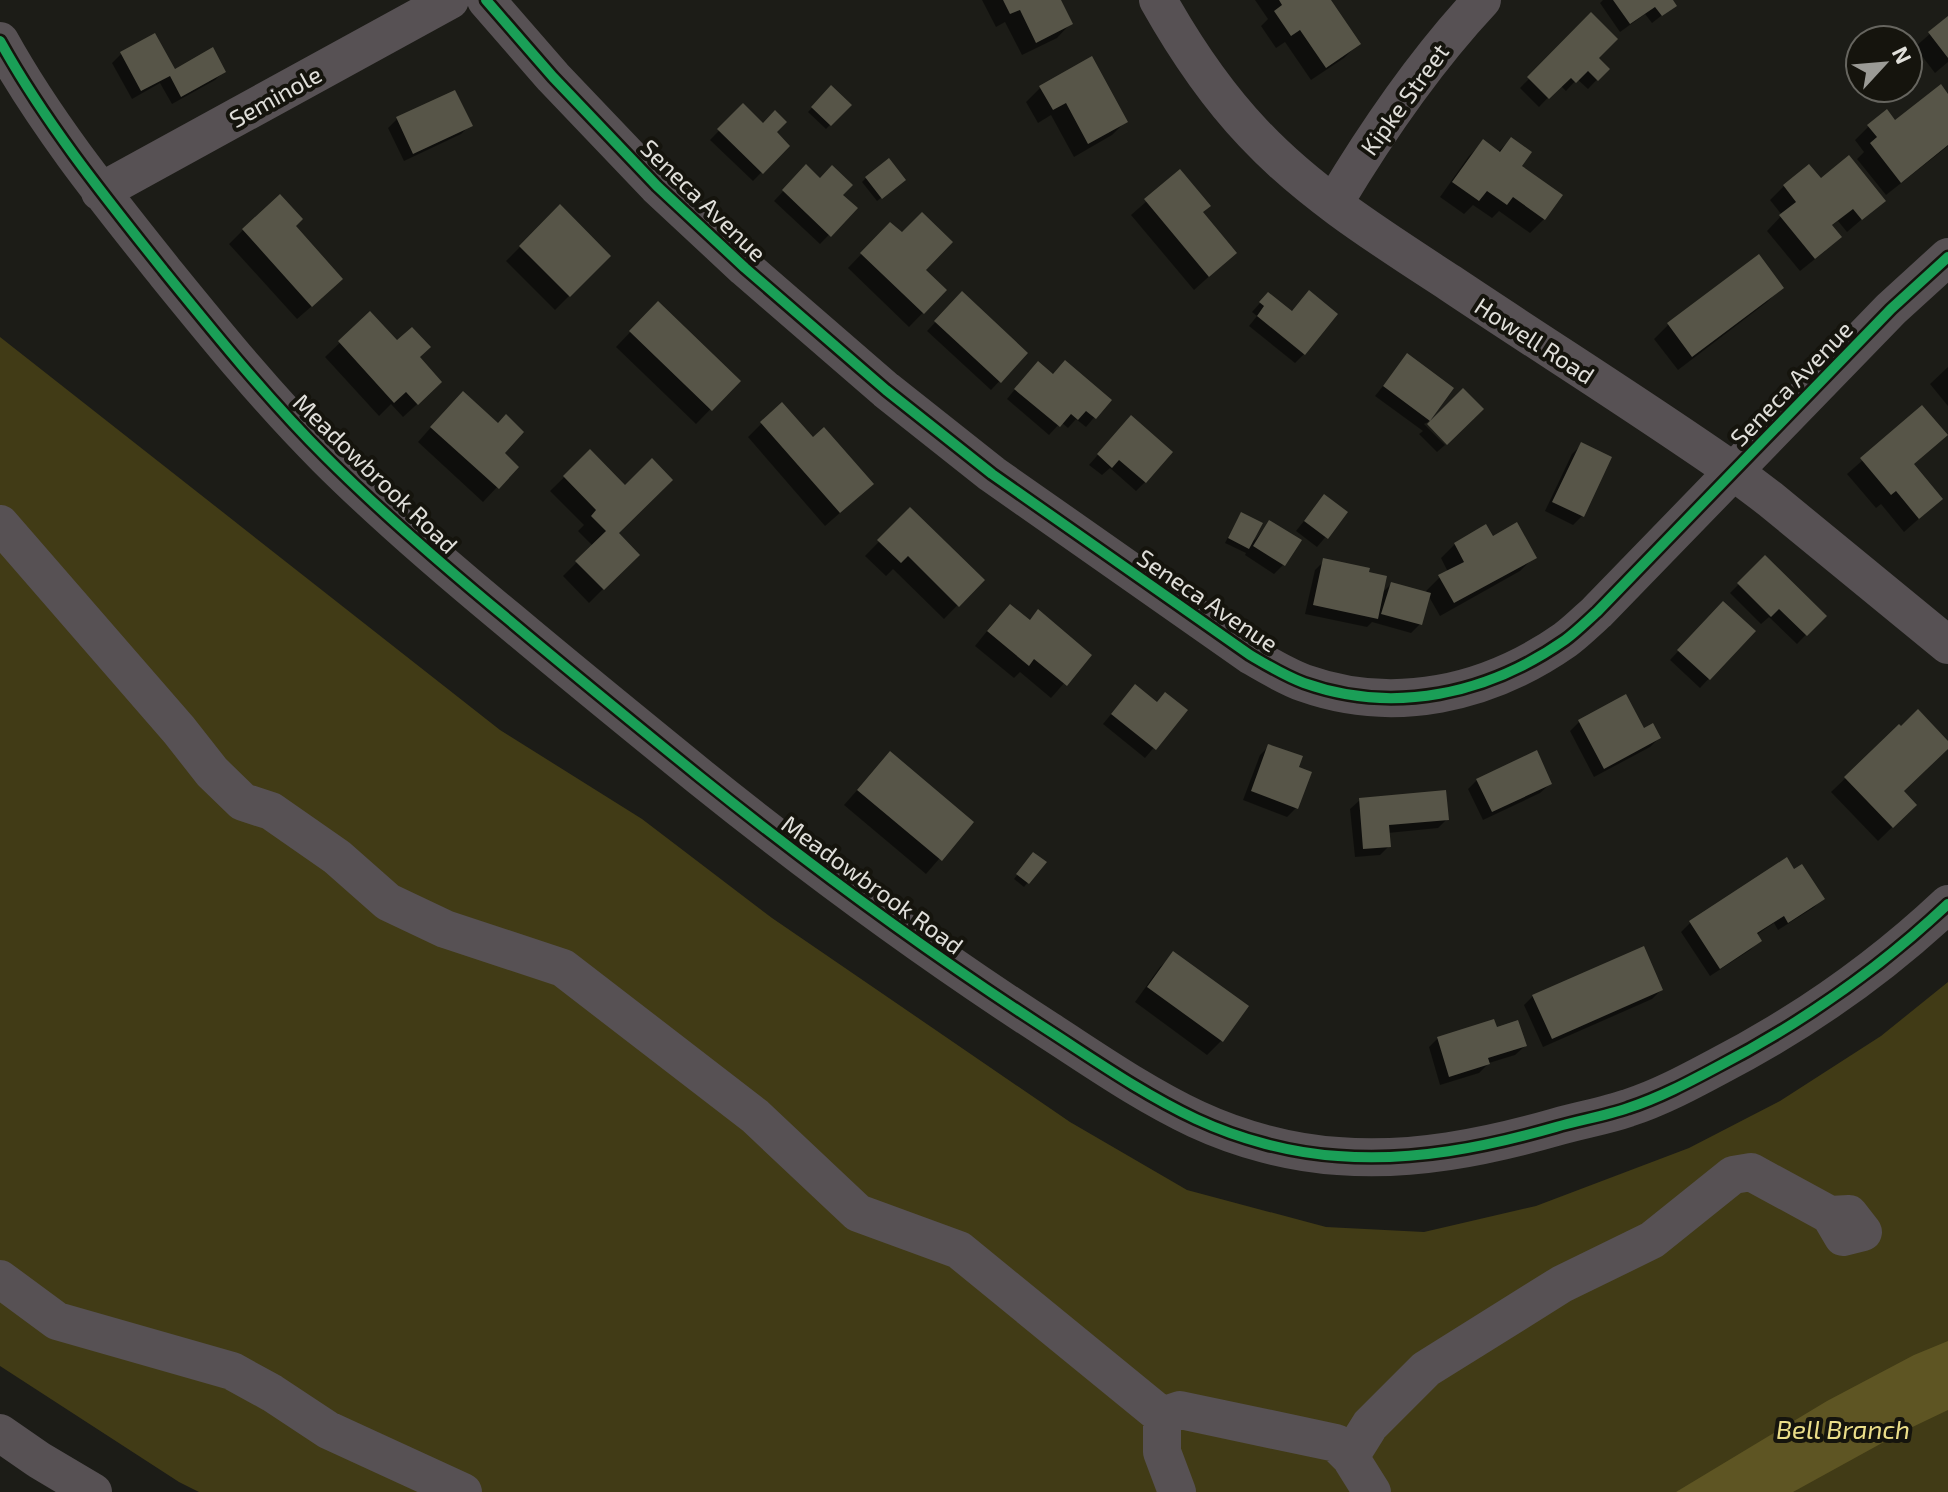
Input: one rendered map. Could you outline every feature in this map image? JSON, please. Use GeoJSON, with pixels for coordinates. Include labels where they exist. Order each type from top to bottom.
{"type":"FeatureCollection","features":[{"type":"Feature","properties":{"kind":"street","name":"Seminole"},"geometry":{"type":"LineString","coordinates":[[100,192],[450,0]]}},
{"type":"Feature","properties":{"kind":"street","name":"Seneca Avenue"},"geometry":{"type":"LineString","coordinates":[[486,0],[553,77],[657,186],[745,268],[886,390],[992,474],[1237,646],[1305,683],[1361,697],[1410,699],[1464,689],[1522,666],[1566,639],[1597,612],[1891,309],[1948,257]]}},
{"type":"Feature","properties":{"kind":"street","name":"Howell Road"},"geometry":{"type":"LineString","coordinates":[[1158,0],[1181,40],[1224,100],[1285,165],[1369,230],[1733,471],[1948,645]]}},
{"type":"Feature","properties":{"kind":"street","name":"Kipke Street"},"geometry":{"type":"LineString","coordinates":[[1334,203],[1398,103],[1482,0]]}},
{"type":"Feature","properties":{"kind":"street","name":"Meadowbrook Road"},"geometry":{"type":"LineString","coordinates":[[0,41],[51,124],[100,192],[254,381],[326,457],[422,548],[616,710],[795,853],[880,916],[966,977],[1154,1098],[1202,1122],[1287,1149],[1338,1156],[1393,1156],[1454,1151],[1513,1140],[1631,1108],[1699,1077],[1786,1027],[1851,984],[1901,946],[1948,904]]}},
{"type":"Feature","properties":{"kind":"street"},"geometry":{"type":"LineString","coordinates":[[0,524],[212,772],[243,802],[271,811],[283,819],[337,857],[388,902],[445,929],[563,968],[755,1116],[858,1213],[959,1250],[1162,1416]]}},
{"type":"Feature","properties":{"kind":"street"},"geometry":{"type":"LineString","coordinates":[[1350,1457],[1370,1425],[1426,1369],[1562,1284],[1652,1240],[1733,1175],[1751,1172],[1830,1215]]}},
{"type":"Feature","properties":{"kind":"street"},"geometry":{"type":"LineString","coordinates":[[0,1279],[57,1321],[232,1371],[328,1430],[463,1492]]}},
{"type":"Feature","properties":{"kind":"street"},"geometry":{"type":"LineString","coordinates":[[1162,1416],[1180,1410],[1336,1443],[1350,1457],[1372,1492]]}},
{"type":"Feature","properties":{"kind":"street"},"geometry":{"type":"LineString","coordinates":[[1162,1416],[1162,1452],[1177,1492]]}},
{"type":"Feature","properties":{"kind":"street"},"geometry":{"type":"LineString","coordinates":[[0,1433],[93,1492]]}},
{"type":"Feature","properties":{"kind":"street"},"geometry":{"type":"LineString","coordinates":[[1187,1492],[1194,1488],[1201,1492]]}},
{"type":"Feature","properties":{"kind":"shaded area"},"geometry":{"type":"Polygon","coordinates":[[[0,337],[500,730],[642,819],[772,918],[1070,1122],[1187,1190],[1326,1227],[1424,1232],[1536,1206],[1689,1148],[1780,1101],[1881,1036],[1948,982],[1948,1492],[199,1492],[179,1482],[0,1366],[0,337]]]}},
{"type":"Feature","properties":{"kind":"water","name":"Bell Branch"},"geometry":{"type":"Polygon","coordinates":[[[1948,1341],[1948,1410],[1793,1492],[1676,1492],[1827,1401],[1914,1355],[1948,1341]]]}},
{"type":"Feature","properties":{"kind":"building"},"geometry":{"type":"Polygon","coordinates":[[[1003,0],[1061,0],[1073,24],[1036,43],[1020,10],[1010,14],[1003,0]]]}},
{"type":"Feature","properties":{"kind":"building"},"geometry":{"type":"Polygon","coordinates":[[[1279,0],[1331,0],[1361,44],[1326,68],[1300,30],[1291,36],[1274,11],[1282,5],[1279,0]]]}},
{"type":"Feature","properties":{"kind":"building"},"geometry":{"type":"Polygon","coordinates":[[[1613,0],[1673,0],[1677,6],[1662,16],[1655,7],[1630,24],[1613,0]]]}},
{"type":"Feature","properties":{"kind":"building"},"geometry":{"type":"Polygon","coordinates":[[[1591,12],[1618,39],[1599,58],[1610,69],[1598,81],[1588,71],[1576,83],[1571,78],[1549,99],[1527,77],[1591,12]]]}},
{"type":"Feature","properties":{"kind":"building"},"geometry":{"type":"Polygon","coordinates":[[[1948,16],[1948,58],[1928,32],[1948,16]]]}},
{"type":"Feature","properties":{"kind":"building"},"geometry":{"type":"Polygon","coordinates":[[[155,33],[175,69],[213,47],[226,72],[181,97],[170,76],[141,91],[120,52],[155,33]]]}},
{"type":"Feature","properties":{"kind":"building"},"geometry":{"type":"Polygon","coordinates":[[[1092,56],[1128,122],[1088,144],[1066,103],[1053,110],[1039,86],[1092,56]]]}},
{"type":"Feature","properties":{"kind":"building"},"geometry":{"type":"Polygon","coordinates":[[[1941,84],[1948,94],[1948,145],[1901,183],[1870,143],[1877,137],[1867,125],[1887,109],[1895,120],[1915,104],[1924,104],[1924,97],[1941,84]]]}},
{"type":"Feature","properties":{"kind":"building"},"geometry":{"type":"Polygon","coordinates":[[[831,85],[852,105],[831,126],[811,107],[831,85]]]}},
{"type":"Feature","properties":{"kind":"building"},"geometry":{"type":"Polygon","coordinates":[[[455,90],[473,126],[413,154],[396,117],[455,90]]]}},
{"type":"Feature","properties":{"kind":"building"},"geometry":{"type":"Polygon","coordinates":[[[743,103],[763,123],[775,110],[787,122],[777,132],[790,146],[763,174],[717,129],[743,103]]]}},
{"type":"Feature","properties":{"kind":"building"},"geometry":{"type":"Polygon","coordinates":[[[1511,137],[1532,152],[1522,166],[1563,195],[1545,220],[1513,197],[1507,205],[1487,191],[1479,201],[1452,182],[1483,139],[1500,152],[1511,137]]]}},
{"type":"Feature","properties":{"kind":"building"},"geometry":{"type":"Polygon","coordinates":[[[1849,155],[1886,201],[1862,220],[1853,209],[1832,225],[1842,237],[1815,259],[1779,215],[1796,202],[1783,185],[1809,164],[1821,178],[1849,155]]]}},
{"type":"Feature","properties":{"kind":"building"},"geometry":{"type":"Polygon","coordinates":[[[889,158],[906,180],[882,199],[865,177],[889,158]]]}},
{"type":"Feature","properties":{"kind":"building"},"geometry":{"type":"Polygon","coordinates":[[[806,164],[820,178],[832,165],[853,185],[843,195],[858,208],[831,237],[782,190],[806,164]]]}},
{"type":"Feature","properties":{"kind":"building"},"geometry":{"type":"Polygon","coordinates":[[[1180,169],[1211,206],[1203,212],[1237,253],[1209,277],[1144,199],[1180,169]]]}},
{"type":"Feature","properties":{"kind":"building"},"geometry":{"type":"Polygon","coordinates":[[[280,194],[303,219],[296,226],[343,279],[312,307],[242,229],[280,194]]]}},
{"type":"Feature","properties":{"kind":"building"},"geometry":{"type":"Polygon","coordinates":[[[560,204],[611,256],[570,297],[519,246],[560,204]]]}},
{"type":"Feature","properties":{"kind":"building"},"geometry":{"type":"Polygon","coordinates":[[[922,212],[953,242],[926,270],[947,290],[924,314],[860,253],[890,222],[902,232],[922,212]]]}},
{"type":"Feature","properties":{"kind":"building"},"geometry":{"type":"Polygon","coordinates":[[[1759,254],[1784,288],[1692,357],[1667,323],[1759,254]]]}},
{"type":"Feature","properties":{"kind":"building"},"geometry":{"type":"Polygon","coordinates":[[[1309,290],[1338,314],[1305,355],[1257,316],[1264,306],[1259,302],[1268,292],[1292,311],[1309,290]]]}},
{"type":"Feature","properties":{"kind":"building"},"geometry":{"type":"Polygon","coordinates":[[[962,291],[1028,353],[1001,383],[934,321],[962,291]]]}},
{"type":"Feature","properties":{"kind":"building"},"geometry":{"type":"Polygon","coordinates":[[[658,301],[741,381],[712,411],[629,331],[658,301]]]}},
{"type":"Feature","properties":{"kind":"building"},"geometry":{"type":"Polygon","coordinates":[[[370,311],[397,340],[412,327],[431,347],[420,357],[442,382],[418,405],[406,392],[394,403],[338,341],[370,311]]]}},
{"type":"Feature","properties":{"kind":"building"},"geometry":{"type":"Polygon","coordinates":[[[1407,353],[1454,388],[1430,421],[1383,386],[1407,353]]]}},
{"type":"Feature","properties":{"kind":"building"},"geometry":{"type":"Polygon","coordinates":[[[1065,360],[1112,400],[1096,419],[1086,411],[1078,420],[1071,414],[1060,427],[1014,389],[1038,361],[1053,374],[1065,360]]]}},
{"type":"Feature","properties":{"kind":"building"},"geometry":{"type":"Polygon","coordinates":[[[1463,388],[1484,409],[1447,445],[1427,424],[1463,388]]]}},
{"type":"Feature","properties":{"kind":"building"},"geometry":{"type":"Polygon","coordinates":[[[463,391],[498,423],[506,414],[524,432],[505,453],[519,467],[499,489],[430,427],[463,391]]]}},
{"type":"Feature","properties":{"kind":"building"},"geometry":{"type":"Polygon","coordinates":[[[782,402],[813,437],[824,427],[874,484],[840,513],[760,422],[782,402]]]}},
{"type":"Feature","properties":{"kind":"building"},"geometry":{"type":"Polygon","coordinates":[[[1922,405],[1948,435],[1914,464],[1943,499],[1919,519],[1896,491],[1891,495],[1860,458],[1922,405]]]}},
{"type":"Feature","properties":{"kind":"building"},"geometry":{"type":"Polygon","coordinates":[[[1131,415],[1173,452],[1146,483],[1119,460],[1112,468],[1097,454],[1131,415]]]}},
{"type":"Feature","properties":{"kind":"building"},"geometry":{"type":"Polygon","coordinates":[[[1581,442],[1612,457],[1584,517],[1552,502],[1581,442]]]}},
{"type":"Feature","properties":{"kind":"building"},"geometry":{"type":"Polygon","coordinates":[[[590,449],[625,485],[652,458],[673,480],[619,533],[640,555],[604,590],[575,561],[606,531],[591,516],[596,510],[563,476],[590,449]]]}},
{"type":"Feature","properties":{"kind":"building"},"geometry":{"type":"Polygon","coordinates":[[[1324,494],[1348,512],[1328,539],[1304,521],[1324,494]]]}},
{"type":"Feature","properties":{"kind":"building"},"geometry":{"type":"Polygon","coordinates":[[[910,507],[985,580],[959,607],[908,556],[901,563],[877,540],[910,507]]]}},
{"type":"Feature","properties":{"kind":"building"},"geometry":{"type":"Polygon","coordinates":[[[1241,512],[1263,523],[1249,549],[1228,538],[1241,512]]]}},
{"type":"Feature","properties":{"kind":"building"},"geometry":{"type":"Polygon","coordinates":[[[1269,520],[1302,540],[1285,566],[1253,546],[1269,520]]]}},
{"type":"Feature","properties":{"kind":"building"},"geometry":{"type":"Polygon","coordinates":[[[1517,522],[1537,558],[1454,603],[1438,575],[1464,562],[1454,543],[1486,524],[1493,536],[1517,522]]]}},
{"type":"Feature","properties":{"kind":"building"},"geometry":{"type":"Polygon","coordinates":[[[1765,555],[1827,616],[1807,636],[1779,609],[1771,617],[1737,583],[1765,555]]]}},
{"type":"Feature","properties":{"kind":"building"},"geometry":{"type":"Polygon","coordinates":[[[1323,558],[1370,568],[1369,572],[1387,576],[1378,619],[1313,605],[1323,558]]]}},
{"type":"Feature","properties":{"kind":"building"},"geometry":{"type":"Polygon","coordinates":[[[1391,582],[1431,593],[1422,625],[1381,614],[1391,582]]]}},
{"type":"Feature","properties":{"kind":"building"},"geometry":{"type":"Polygon","coordinates":[[[1723,601],[1756,631],[1710,680],[1677,650],[1723,601]]]}},
{"type":"Feature","properties":{"kind":"building"},"geometry":{"type":"Polygon","coordinates":[[[1010,604],[1030,620],[1038,609],[1092,655],[1067,686],[1034,659],[1029,666],[987,631],[1010,604]]]}},
{"type":"Feature","properties":{"kind":"building"},"geometry":{"type":"Polygon","coordinates":[[[1135,684],[1157,702],[1165,692],[1188,710],[1156,750],[1111,714],[1135,684]]]}},
{"type":"Feature","properties":{"kind":"building"},"geometry":{"type":"Polygon","coordinates":[[[1626,694],[1644,728],[1653,723],[1661,738],[1604,769],[1578,720],[1626,694]]]}},
{"type":"Feature","properties":{"kind":"building"},"geometry":{"type":"Polygon","coordinates":[[[1918,709],[1948,741],[1948,749],[1904,791],[1917,805],[1893,828],[1844,777],[1918,709]]]}},
{"type":"Feature","properties":{"kind":"building"},"geometry":{"type":"Polygon","coordinates":[[[1268,744],[1303,756],[1299,767],[1312,772],[1298,809],[1251,791],[1268,744]]]}},
{"type":"Feature","properties":{"kind":"building"},"geometry":{"type":"Polygon","coordinates":[[[1537,750],[1552,784],[1492,812],[1476,779],[1537,750]]]}},
{"type":"Feature","properties":{"kind":"building"},"geometry":{"type":"Polygon","coordinates":[[[890,751],[974,822],[942,861],[857,790],[890,751]]]}},
{"type":"Feature","properties":{"kind":"building"},"geometry":{"type":"Polygon","coordinates":[[[1446,790],[1449,820],[1389,825],[1391,847],[1363,849],[1359,798],[1446,790]]]}},
{"type":"Feature","properties":{"kind":"building"},"geometry":{"type":"Polygon","coordinates":[[[1033,852],[1047,862],[1029,884],[1016,874],[1033,852]]]}},
{"type":"Feature","properties":{"kind":"building"},"geometry":{"type":"Polygon","coordinates":[[[1787,857],[1794,869],[1802,864],[1825,899],[1788,923],[1784,916],[1757,933],[1762,941],[1720,969],[1689,921],[1787,857]]]}},
{"type":"Feature","properties":{"kind":"building"},"geometry":{"type":"Polygon","coordinates":[[[1644,946],[1663,990],[1552,1039],[1532,995],[1644,946]]]}},
{"type":"Feature","properties":{"kind":"building"},"geometry":{"type":"Polygon","coordinates":[[[1173,951],[1249,1006],[1223,1042],[1147,987],[1173,951]]]}},
{"type":"Feature","properties":{"kind":"building"},"geometry":{"type":"Polygon","coordinates":[[[1494,1019],[1497,1027],[1518,1020],[1527,1046],[1488,1058],[1490,1064],[1449,1077],[1437,1037],[1494,1019]]]}},
{"type":"Feature","properties":{"kind":"cycle path"},"geometry":{"type":"LineString","coordinates":[[486,0],[553,77],[657,186],[745,268],[886,390],[992,474],[1250,655],[1297,680],[1338,693],[1406,698],[1439,694],[1504,674],[1565,640],[1597,612],[1891,309],[1948,257]]}},
{"type":"Feature","properties":{"kind":"cycle path"},"geometry":{"type":"LineString","coordinates":[[0,41],[77,159],[203,319],[304,435],[393,520],[604,699],[827,876],[1003,1000],[1120,1077],[1196,1119],[1247,1139],[1302,1152],[1393,1157],[1476,1147],[1619,1111],[1685,1084],[1779,1032],[1867,972],[1948,904]]}}]}
